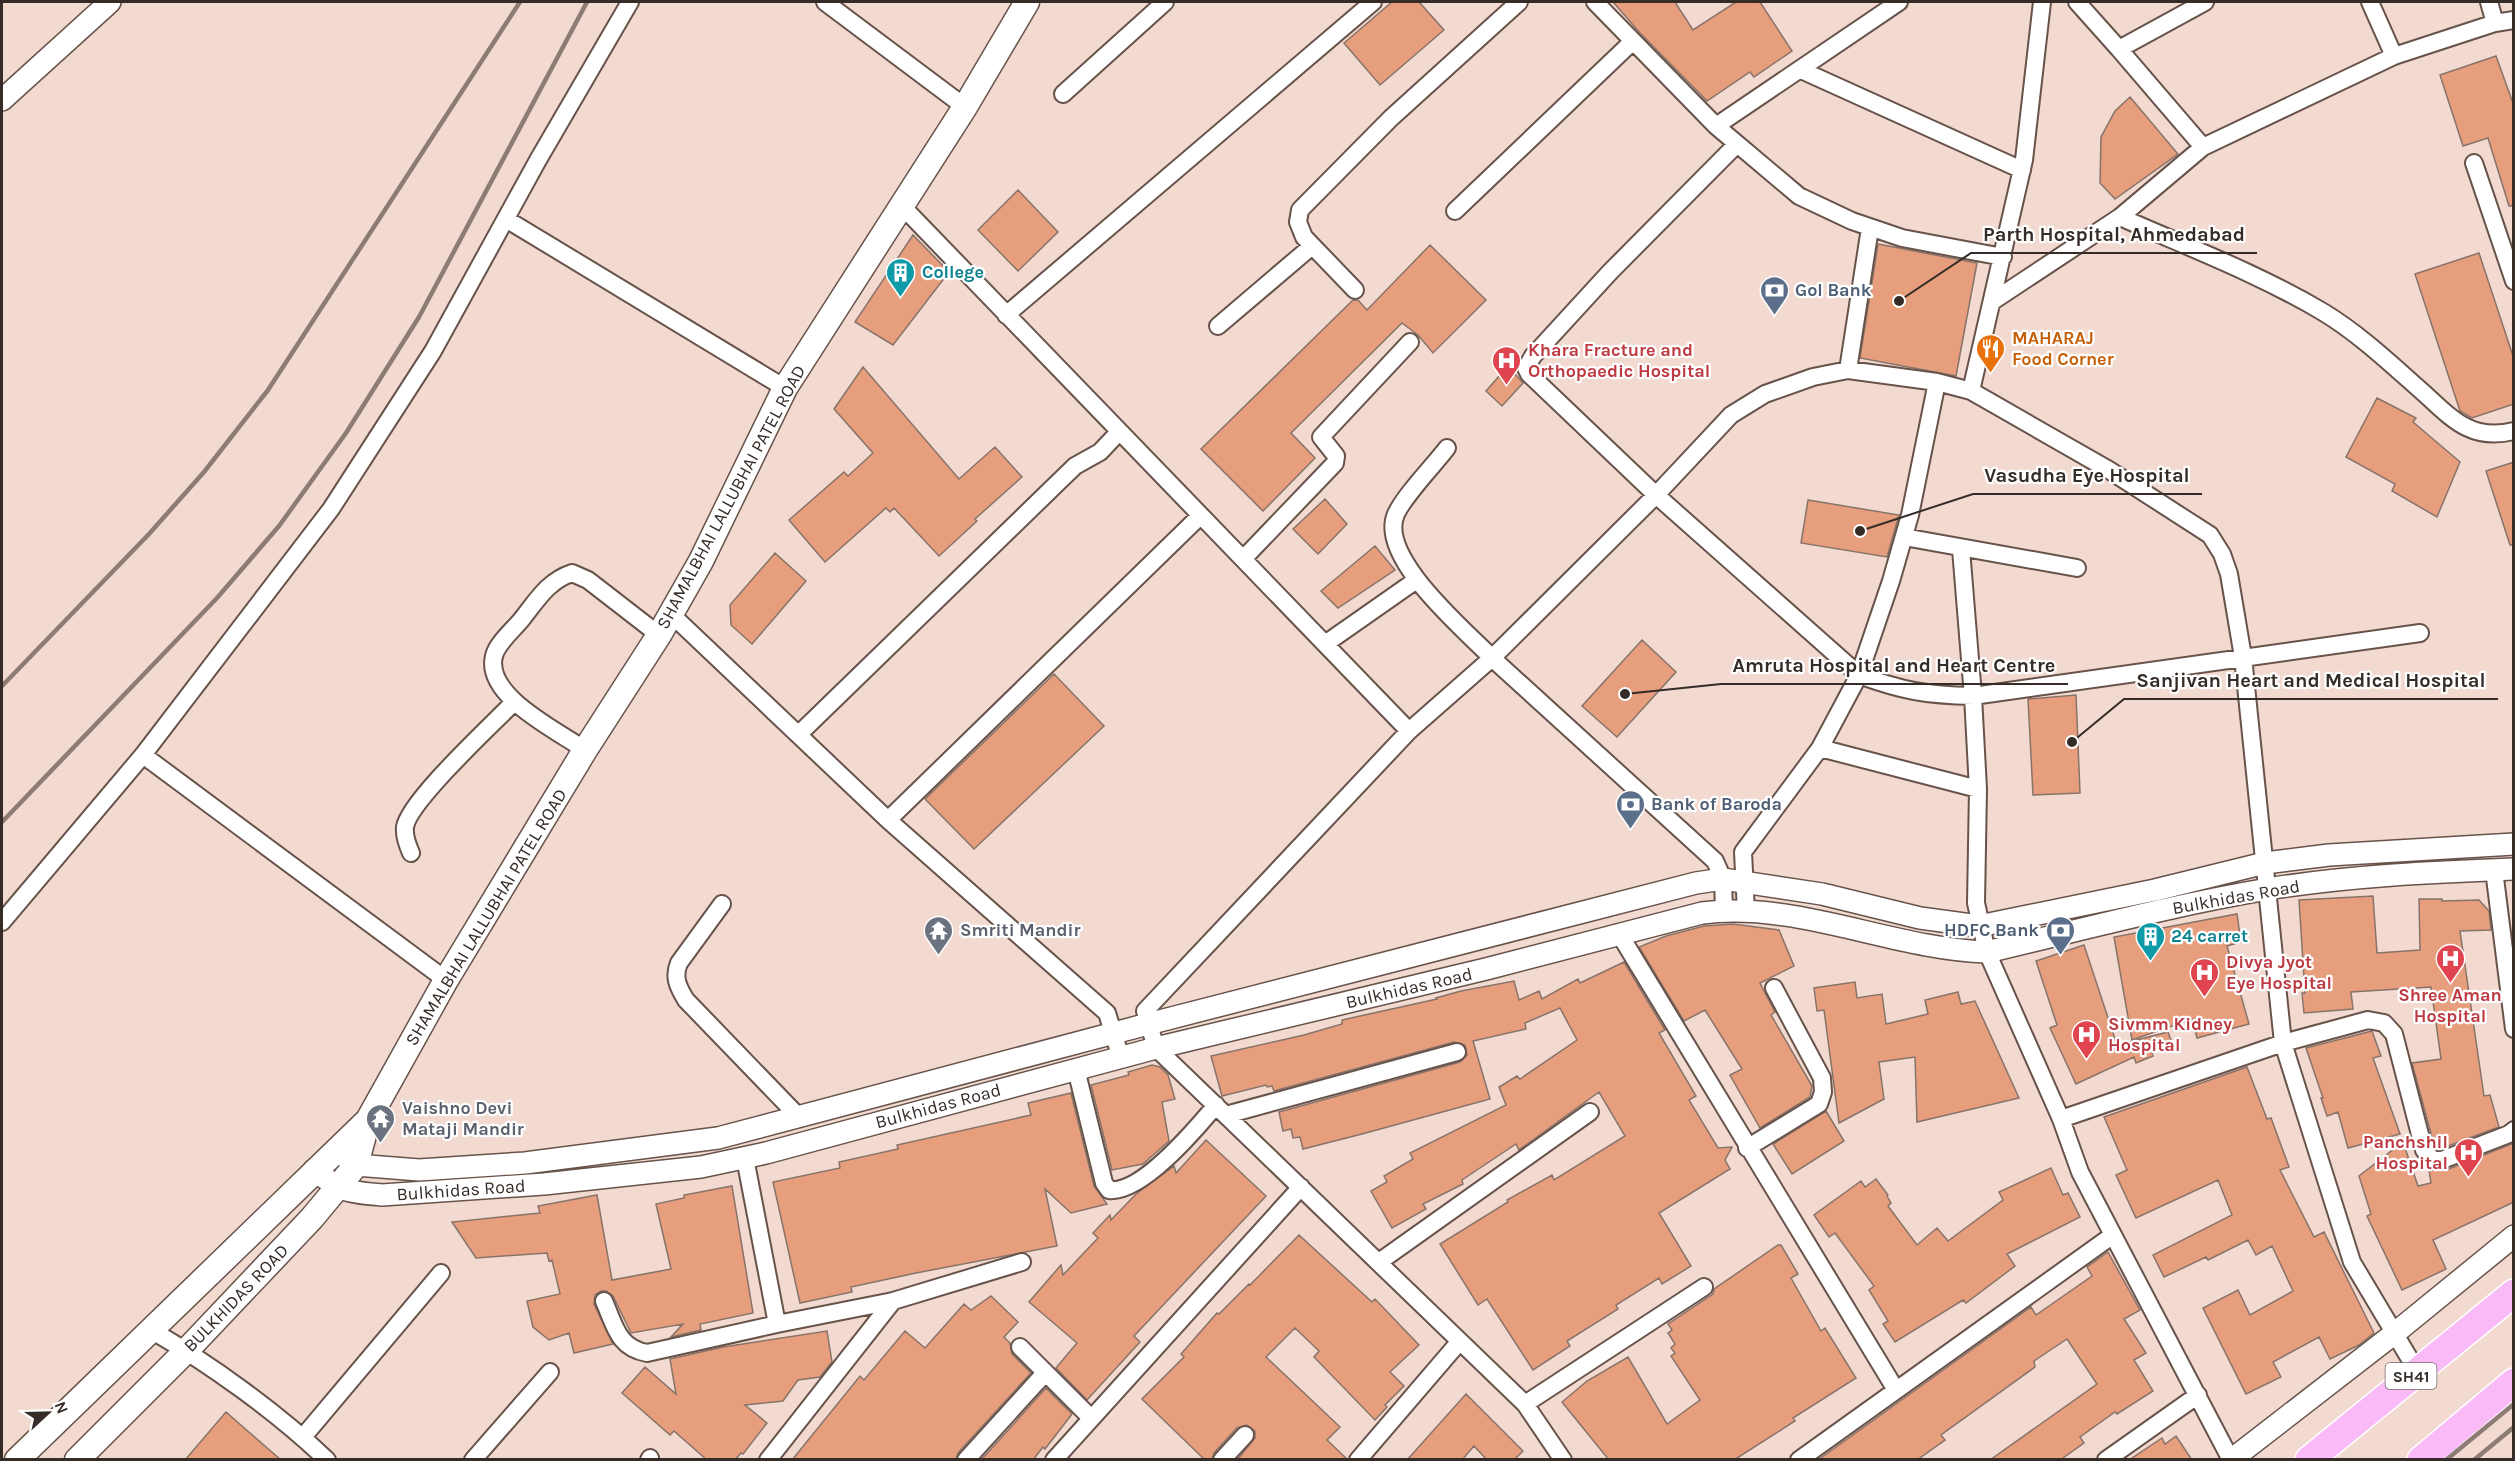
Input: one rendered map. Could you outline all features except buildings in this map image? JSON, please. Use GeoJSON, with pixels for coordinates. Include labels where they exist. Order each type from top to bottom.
{"type":"FeatureCollection","features":[{"type":"Feature","properties":{"kind":"main road","name":"SHAMALBHAI LALLUBHAI PATEL ROAD"},"geometry":{"type":"LineString","coordinates":[[368,1120],[446,980],[585,750],[665,624],[701,561],[785,388],[965,108],[1027,2]]}},
{"type":"Feature","properties":{"kind":"main road"},"geometry":{"type":"LineString","coordinates":[[17,1460],[336,1148],[368,1120]]}},
{"type":"Feature","properties":{"kind":"main road","name":"BULKHIDAS ROAD"},"geometry":{"type":"LineString","coordinates":[[77,1460],[186,1351],[312,1218],[356,1166],[368,1120]]}},
{"type":"Feature","properties":{"kind":"main road","name":"SH41"},"geometry":{"type":"LineString","coordinates":[[2308,1460],[2514,1293]]}},
{"type":"Feature","properties":{"kind":"main road"},"geometry":{"type":"LineString","coordinates":[[2421,1460],[2514,1382]]}},
{"type":"Feature","properties":{"kind":"street"},"geometry":{"type":"LineString","coordinates":[[2,100],[110,2]]}},
{"type":"Feature","properties":{"kind":"street"},"geometry":{"type":"LineString","coordinates":[[2,922],[143,755],[331,509],[434,351],[506,219],[630,2]]}},
{"type":"Feature","properties":{"kind":"street"},"geometry":{"type":"LineString","coordinates":[[825,2],[965,108]]}},
{"type":"Feature","properties":{"kind":"street"},"geometry":{"type":"LineString","coordinates":[[1063,94],[1165,2]]}},
{"type":"Feature","properties":{"kind":"street"},"geometry":{"type":"LineString","coordinates":[[1006,315],[1373,2]]}},
{"type":"Feature","properties":{"kind":"street"},"geometry":{"type":"LineString","coordinates":[[1355,290],[1304,237],[1298,222],[1300,210],[1391,118],[1519,2]]}},
{"type":"Feature","properties":{"kind":"street"},"geometry":{"type":"LineString","coordinates":[[1595,2],[1716,126],[1799,196],[1870,228],[1902,238],[2003,257]]}},
{"type":"Feature","properties":{"kind":"street"},"geometry":{"type":"LineString","coordinates":[[1716,126],[1899,2]]}},
{"type":"Feature","properties":{"kind":"street"},"geometry":{"type":"LineString","coordinates":[[1971,391],[2022,170],[2042,2]]}},
{"type":"Feature","properties":{"kind":"street"},"geometry":{"type":"LineString","coordinates":[[2077,2],[2203,147]]}},
{"type":"Feature","properties":{"kind":"street"},"geometry":{"type":"LineString","coordinates":[[2119,49],[2205,2]]}},
{"type":"Feature","properties":{"kind":"street"},"geometry":{"type":"LineString","coordinates":[[2370,2],[2394,56]]}},
{"type":"Feature","properties":{"kind":"street"},"geometry":{"type":"LineString","coordinates":[[2489,2],[2495,23]]}},
{"type":"Feature","properties":{"kind":"street"},"geometry":{"type":"LineString","coordinates":[[1993,302],[2120,217],[2203,147],[2394,56],[2495,23],[2514,20]]}},
{"type":"Feature","properties":{"kind":"street"},"geometry":{"type":"LineString","coordinates":[[1455,211],[1632,42]]}},
{"type":"Feature","properties":{"kind":"street"},"geometry":{"type":"LineString","coordinates":[[1801,70],[2022,170]]}},
{"type":"Feature","properties":{"kind":"street"},"geometry":{"type":"LineString","coordinates":[[1737,144],[1610,272],[1533,356],[1526,368],[1535,380],[1656,495],[1859,675],[1897,689],[1917,693],[1973,696],[2420,633]]}},
{"type":"Feature","properties":{"kind":"street"},"geometry":{"type":"LineString","coordinates":[[2474,163],[2514,281]]}},
{"type":"Feature","properties":{"kind":"street"},"geometry":{"type":"LineString","coordinates":[[902,206],[1409,731]]}},
{"type":"Feature","properties":{"kind":"street"},"geometry":{"type":"LineString","coordinates":[[2120,217],[2276,286],[2324,313],[2374,349],[2458,425],[2482,433],[2502,434],[2514,431]]}},
{"type":"Feature","properties":{"kind":"street"},"geometry":{"type":"LineString","coordinates":[[506,219],[785,388]]}},
{"type":"Feature","properties":{"kind":"street"},"geometry":{"type":"LineString","coordinates":[[1848,370],[1870,228]]}},
{"type":"Feature","properties":{"kind":"street"},"geometry":{"type":"LineString","coordinates":[[1218,327],[1312,246]]}},
{"type":"Feature","properties":{"kind":"street"},"geometry":{"type":"LineString","coordinates":[[1244,558],[1335,463],[1336,456],[1320,437],[1410,342]]}},
{"type":"Feature","properties":{"kind":"street"},"geometry":{"type":"LineString","coordinates":[[1563,1460],[1526,1404],[1156,1048],[1144,1011],[1409,731],[1492,658],[1656,495],[1731,415],[1765,394],[1813,377],[1848,370],[1937,382],[1971,391],[2109,470],[2210,535],[2222,554],[2229,574],[2244,657],[2283,1043],[2352,1262],[2417,1371]]}},
{"type":"Feature","properties":{"kind":"street"},"geometry":{"type":"LineString","coordinates":[[1746,912],[1743,852],[1820,748],[1859,675],[1904,537],[1937,382]]}},
{"type":"Feature","properties":{"kind":"street"},"geometry":{"type":"LineString","coordinates":[[799,734],[1075,466],[1100,452],[1119,432]]}},
{"type":"Feature","properties":{"kind":"street"},"geometry":{"type":"LineString","coordinates":[[1447,448],[1395,515],[1396,545],[1415,581],[1492,658],[1716,861],[1723,879],[1724,910]]}},
{"type":"Feature","properties":{"kind":"street"},"geometry":{"type":"LineString","coordinates":[[888,820],[1200,516]]}},
{"type":"Feature","properties":{"kind":"street"},"geometry":{"type":"LineString","coordinates":[[1904,537],[2077,568]]}},
{"type":"Feature","properties":{"kind":"street"},"geometry":{"type":"LineString","coordinates":[[1961,549],[1978,789],[1975,877],[1979,926],[1987,952],[2061,1119],[2080,1172],[2231,1460],[2395,1333],[2514,1236]]}},
{"type":"Feature","properties":{"kind":"street"},"geometry":{"type":"LineString","coordinates":[[585,750],[514,702],[500,686],[493,668],[494,653],[550,583],[572,573],[665,624],[799,734],[888,820],[1107,1013],[1120,1058]]}},
{"type":"Feature","properties":{"kind":"street"},"geometry":{"type":"LineString","coordinates":[[1324,644],[1415,581]]}},
{"type":"Feature","properties":{"kind":"street"},"geometry":{"type":"LineString","coordinates":[[411,853],[405,837],[405,825],[412,813],[427,792],[514,702]]}},
{"type":"Feature","properties":{"kind":"street"},"geometry":{"type":"LineString","coordinates":[[1820,748],[1978,789]]}},
{"type":"Feature","properties":{"kind":"street"},"geometry":{"type":"LineString","coordinates":[[143,755],[446,980]]}},
{"type":"Feature","properties":{"kind":"street","name":"Bulkhidas Road"},"geometry":{"type":"LineString","coordinates":[[356,1166],[419,1170],[525,1163],[718,1138],[1148,1024],[1696,883],[1723,879],[1822,894],[1920,918],[1979,926],[2155,890],[2265,863],[2329,855],[2514,844]]}},
{"type":"Feature","properties":{"kind":"street"},"geometry":{"type":"LineString","coordinates":[[2504,869],[2514,1029]]}},
{"type":"Feature","properties":{"kind":"street","name":"Bulkhidas Road"},"geometry":{"type":"LineString","coordinates":[[314,1170],[337,1188],[357,1193],[382,1195],[544,1184],[701,1167],[766,1153],[1156,1048],[1486,969],[1702,913],[1724,910],[1815,920],[1918,943],[1987,952],[2268,889],[2351,879],[2504,869]]}},
{"type":"Feature","properties":{"kind":"street"},"geometry":{"type":"LineString","coordinates":[[722,904],[679,963],[676,971],[677,986],[686,1000],[798,1116]]}},
{"type":"Feature","properties":{"kind":"street"},"geometry":{"type":"LineString","coordinates":[[1620,935],[1747,1148],[1896,1390]]}},
{"type":"Feature","properties":{"kind":"street"},"geometry":{"type":"LineString","coordinates":[[1747,1148],[1819,1104],[1823,1092],[1822,1078],[1774,988]]}},
{"type":"Feature","properties":{"kind":"street"},"geometry":{"type":"LineString","coordinates":[[2061,1119],[2283,1043],[2368,1020],[2384,1023],[2394,1034],[2424,1150],[2433,1160],[2442,1160],[2514,1130]]}},
{"type":"Feature","properties":{"kind":"street"},"geometry":{"type":"LineString","coordinates":[[1076,1069],[1104,1183],[1109,1190],[1123,1190],[1138,1181],[1221,1110],[1457,1052]]}},
{"type":"Feature","properties":{"kind":"street"},"geometry":{"type":"LineString","coordinates":[[844,1104],[852,1130]]}},
{"type":"Feature","properties":{"kind":"street"},"geometry":{"type":"LineString","coordinates":[[1379,1262],[1590,1112]]}},
{"type":"Feature","properties":{"kind":"street"},"geometry":{"type":"LineString","coordinates":[[760,1127],[766,1153]]}},
{"type":"Feature","properties":{"kind":"street"},"geometry":{"type":"LineString","coordinates":[[336,1148],[356,1166]]}},
{"type":"Feature","properties":{"kind":"street"},"geometry":{"type":"LineString","coordinates":[[745,1158],[777,1324]]}},
{"type":"Feature","properties":{"kind":"street"},"geometry":{"type":"LineString","coordinates":[[1054,1460],[1301,1187]]}},
{"type":"Feature","properties":{"kind":"street"},"geometry":{"type":"LineString","coordinates":[[1799,1460],[2113,1235]]}},
{"type":"Feature","properties":{"kind":"street"},"geometry":{"type":"LineString","coordinates":[[604,1301],[625,1345],[634,1351],[647,1353],[893,1301],[1022,1263]]}},
{"type":"Feature","properties":{"kind":"street"},"geometry":{"type":"LineString","coordinates":[[303,1437],[441,1273]]}},
{"type":"Feature","properties":{"kind":"street"},"geometry":{"type":"LineString","coordinates":[[1526,1404],[1704,1287]]}},
{"type":"Feature","properties":{"kind":"street"},"geometry":{"type":"LineString","coordinates":[[768,1460],[893,1301]]}},
{"type":"Feature","properties":{"kind":"street"},"geometry":{"type":"LineString","coordinates":[[151,1330],[186,1351],[303,1437],[321,1458]]}},
{"type":"Feature","properties":{"kind":"street"},"geometry":{"type":"LineString","coordinates":[[1358,1460],[1460,1341]]}},
{"type":"Feature","properties":{"kind":"street"},"geometry":{"type":"LineString","coordinates":[[1020,1347],[1091,1418]]}},
{"type":"Feature","properties":{"kind":"street"},"geometry":{"type":"LineString","coordinates":[[473,1460],[550,1372]]}},
{"type":"Feature","properties":{"kind":"street"},"geometry":{"type":"LineString","coordinates":[[966,1460],[1045,1373]]}},
{"type":"Feature","properties":{"kind":"street"},"geometry":{"type":"LineString","coordinates":[[2106,1460],[2198,1395]]}},
{"type":"Feature","properties":{"kind":"street"},"geometry":{"type":"LineString","coordinates":[[1222,1460],[1245,1435]]}},
{"type":"Feature","properties":{"kind":"railway"},"geometry":{"type":"LineString","coordinates":[[2,686],[149,534],[204,472],[268,390],[520,2]]}},
{"type":"Feature","properties":{"kind":"railway"},"geometry":{"type":"LineString","coordinates":[[2,822],[217,598],[279,526],[346,433],[419,317],[587,2]]}},
{"type":"Feature","properties":{"kind":"railway"},"geometry":{"type":"LineString","coordinates":[[2446,1460],[2514,1404]]}},
{"type":"Feature","properties":{"kind":"railway"},"geometry":{"type":"LineString","coordinates":[[2474,1460],[2514,1427]]}},
{"type":"Feature","properties":{"kind":"place","name":"College"},"geometry":{"type":"Point","coordinates":[901,298]}},
{"type":"Feature","properties":{"kind":"place","name":"Parth Hospital, Ahmedabad"},"geometry":{"type":"Point","coordinates":[1899,301]}},
{"type":"Feature","properties":{"kind":"place","name":"Gol Bank"},"geometry":{"type":"Point","coordinates":[1774,316]}},
{"type":"Feature","properties":{"kind":"place","name":"MAHARAJ Food Corner"},"geometry":{"type":"Point","coordinates":[1991,374]}},
{"type":"Feature","properties":{"kind":"place","name":"Khara Fracture and Orthopaedic Hospital"},"geometry":{"type":"Point","coordinates":[1507,386]}},
{"type":"Feature","properties":{"kind":"place","name":"Vasudha Eye Hospital"},"geometry":{"type":"Point","coordinates":[1860,531]}},
{"type":"Feature","properties":{"kind":"place","name":"Amruta Hospital and Heart Centre"},"geometry":{"type":"Point","coordinates":[1625,694]}},
{"type":"Feature","properties":{"kind":"place","name":"Sanjivan Heart and Medical Hospital"},"geometry":{"type":"Point","coordinates":[2072,742]}},
{"type":"Feature","properties":{"kind":"place","name":"Bank of Baroda"},"geometry":{"type":"Point","coordinates":[1630,830]}},
{"type":"Feature","properties":{"kind":"place","name":"Smriti Mandir"},"geometry":{"type":"Point","coordinates":[939,956]}},
{"type":"Feature","properties":{"kind":"place","name":"HDFC Bank"},"geometry":{"type":"Point","coordinates":[2060,956]}},
{"type":"Feature","properties":{"kind":"place","name":"24 carret"},"geometry":{"type":"Point","coordinates":[2150,962]}},
{"type":"Feature","properties":{"kind":"place","name":"Shree Aman Hospital"},"geometry":{"type":"Point","coordinates":[2450,984]}},
{"type":"Feature","properties":{"kind":"place","name":"Divya Jyot Eye Hospital"},"geometry":{"type":"Point","coordinates":[2205,998]}},
{"type":"Feature","properties":{"kind":"place","name":"Sivmm Kidney Hospital"},"geometry":{"type":"Point","coordinates":[2087,1060]}},
{"type":"Feature","properties":{"kind":"place","name":"Vaishno Devi Mataji Mandir"},"geometry":{"type":"Point","coordinates":[381,1144]}},
{"type":"Feature","properties":{"kind":"place","name":"Panchshil Hospital"},"geometry":{"type":"Point","coordinates":[2469,1178]}}]}
